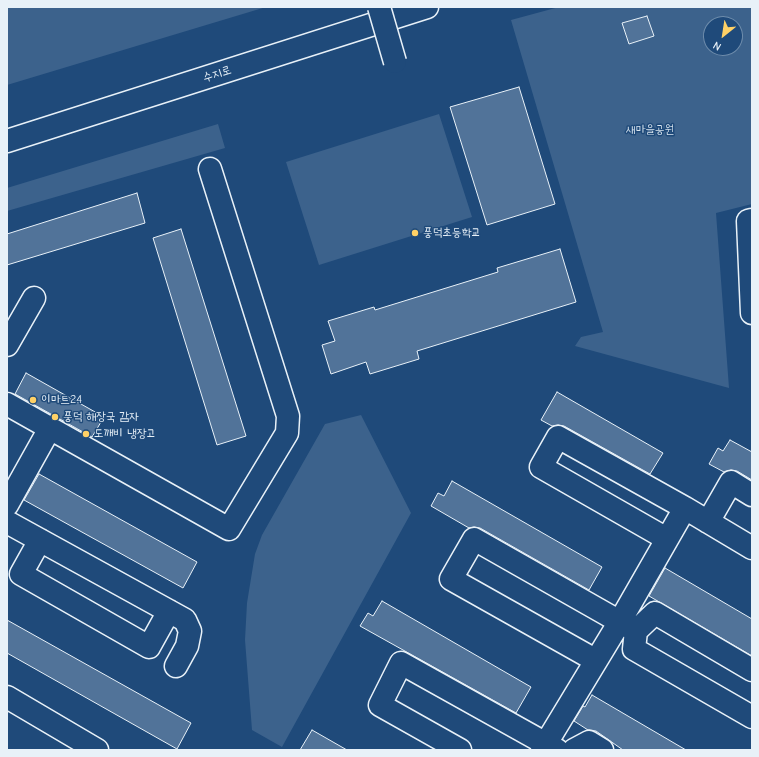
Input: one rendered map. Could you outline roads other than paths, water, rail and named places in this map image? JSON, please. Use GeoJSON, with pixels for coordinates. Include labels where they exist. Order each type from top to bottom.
{"type":"FeatureCollection","features":[{"type":"Feature","properties":{"kind":"main road"},"geometry":{"type":"LineString","coordinates":[[379,7],[395,62]]}},
{"type":"Feature","properties":{"kind":"main road","name":"수지로"},"geometry":{"type":"LineString","coordinates":[[7,141],[427,7]]}},
{"type":"Feature","properties":{"kind":"main road"},"geometry":{"type":"LineString","coordinates":[[7,404],[228,530],[287,433],[288,416],[210,169]]}},
{"type":"Feature","properties":{"kind":"main road"},"geometry":{"type":"LineString","coordinates":[[752,220],[748,222],[752,314]]}},
{"type":"Feature","properties":{"kind":"main road"},"geometry":{"type":"LineString","coordinates":[[7,345],[34,298]]}},
{"type":"Feature","properties":{"kind":"main road"},"geometry":{"type":"LineString","coordinates":[[7,505],[50,428]]}},
{"type":"Feature","properties":{"kind":"main road"},"geometry":{"type":"LineString","coordinates":[[667,539],[541,466],[558,437],[685,508],[752,548]]}},
{"type":"Feature","properties":{"kind":"main road"},"geometry":{"type":"LineString","coordinates":[[708,522],[730,482],[752,495]]}},
{"type":"Feature","properties":{"kind":"main road"},"geometry":{"type":"LineString","coordinates":[[460,750],[380,705],[401,663],[548,748],[596,660],[627,627],[667,539],[685,508]]}},
{"type":"Feature","properties":{"kind":"main road"},"geometry":{"type":"LineString","coordinates":[[7,522],[185,620],[190,630],[187,646],[176,666]]}},
{"type":"Feature","properties":{"kind":"main road"},"geometry":{"type":"LineString","coordinates":[[596,660],[451,579],[474,539],[627,627],[634,650],[752,717]]}},
{"type":"Feature","properties":{"kind":"main road"},"geometry":{"type":"LineString","coordinates":[[40,540],[21,574],[150,647],[169,611]]}},
{"type":"Feature","properties":{"kind":"main road"},"geometry":{"type":"LineString","coordinates":[[627,627],[655,613],[752,670]]}},
{"type":"Feature","properties":{"kind":"main road"},"geometry":{"type":"LineString","coordinates":[[7,697],[97,750]]}},
{"type":"Feature","properties":{"kind":"main road"},"geometry":{"type":"LineString","coordinates":[[574,750],[589,742],[602,750]]}},
{"type":"Feature","properties":{"kind":"place","name":"풍덕초등학교"},"geometry":{"type":"Point","coordinates":[415,233]}},
{"type":"Feature","properties":{"kind":"place","name":"이마트24"},"geometry":{"type":"Point","coordinates":[33,400]}},
{"type":"Feature","properties":{"kind":"place","name":"풍덕 해장국 감자"},"geometry":{"type":"Point","coordinates":[55,417]}},
{"type":"Feature","properties":{"kind":"place","name":"도깨비 냉장고"},"geometry":{"type":"Point","coordinates":[86,434]}},
{"type":"Feature","properties":{"kind":"park label","name":"새마을공원"},"geometry":{"type":"Point","coordinates":[650,130]}}]}
